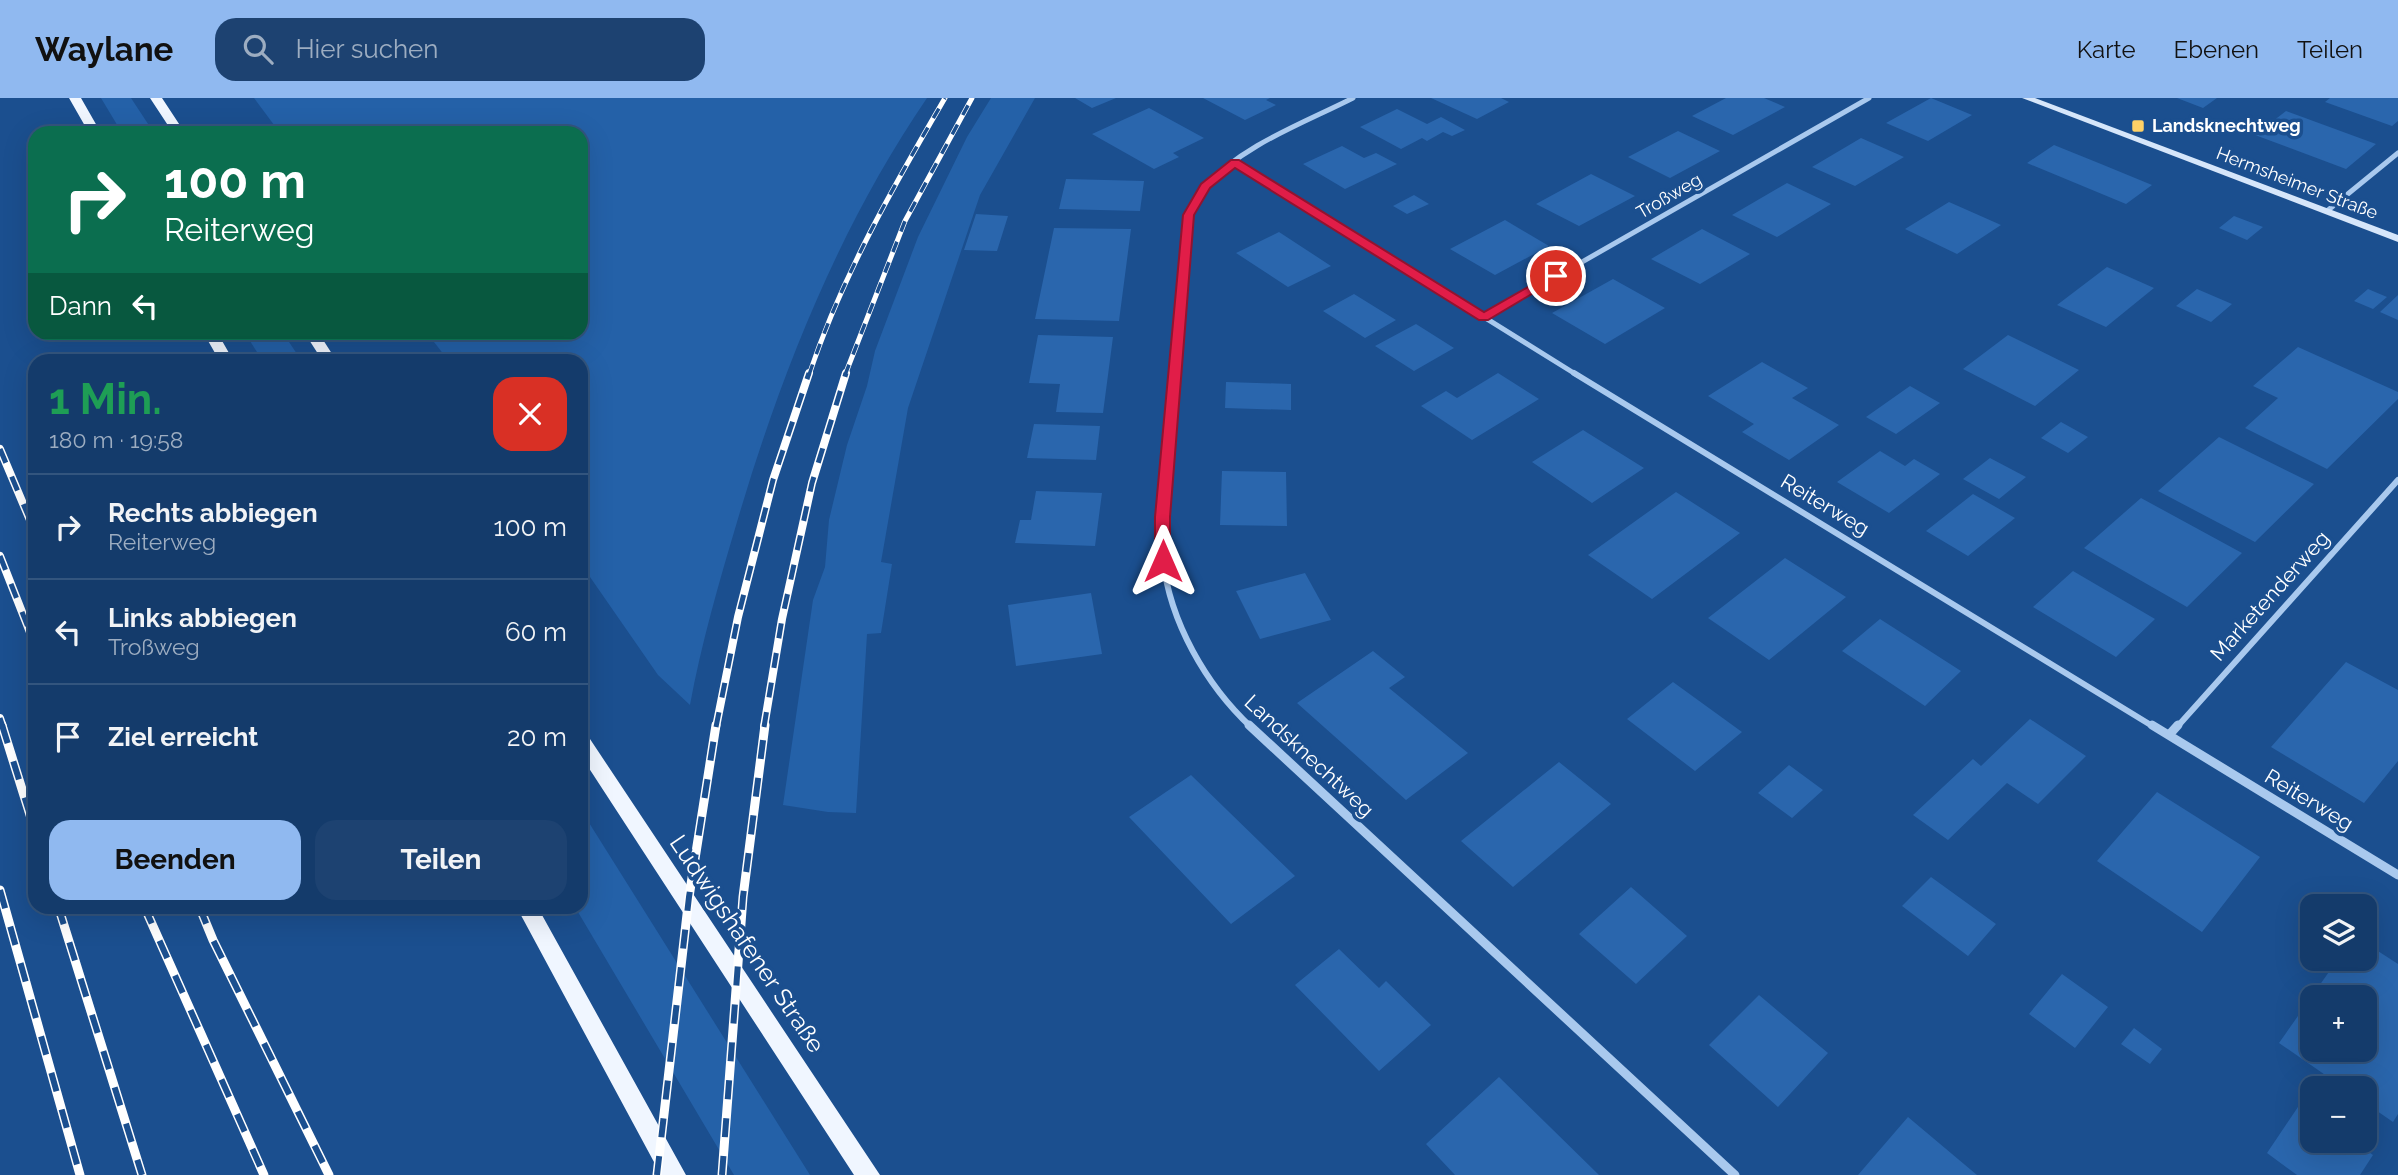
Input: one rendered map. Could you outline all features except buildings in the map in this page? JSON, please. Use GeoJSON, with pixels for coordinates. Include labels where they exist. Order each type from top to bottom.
{"type":"FeatureCollection","features":[{"type":"Feature","properties":{"kind":"main road"},"geometry":{"type":"LineString","coordinates":[[75,98],[91,126]]}},
{"type":"Feature","properties":{"kind":"main road"},"geometry":{"type":"LineString","coordinates":[[156,98],[174,126]]}},
{"type":"Feature","properties":{"kind":"main road","name":"Ludwigshafener Straße"},"geometry":{"type":"LineString","coordinates":[[588,752],[868,1175]]}},
{"type":"Feature","properties":{"kind":"main road"},"geometry":{"type":"LineString","coordinates":[[530,914],[674,1175]]}},
{"type":"Feature","properties":{"kind":"street","name":"Landsknechtweg"},"geometry":{"type":"LineString","coordinates":[[1353,98],[1263,144],[1235,163],[1205,186],[1188,215],[1163,517],[1163,561],[1174,611],[1196,656],[1227,704],[1735,1175]]}},
{"type":"Feature","properties":{"kind":"street","name":"Troßweg"},"geometry":{"type":"LineString","coordinates":[[1483,318],[1869,98]]}},
{"type":"Feature","properties":{"kind":"street","name":"Hermsheimer Straße"},"geometry":{"type":"LineString","coordinates":[[2027,98],[2398,239]]}},
{"type":"Feature","properties":{"kind":"street"},"geometry":{"type":"LineString","coordinates":[[2327,212],[2398,153]]}},
{"type":"Feature","properties":{"kind":"street","name":"Reiterweg"},"geometry":{"type":"LineString","coordinates":[[1235,163],[1483,318],[2398,875]]}},
{"type":"Feature","properties":{"kind":"street","name":"Marketenderweg"},"geometry":{"type":"LineString","coordinates":[[2169,735],[2398,480]]}},
{"type":"Feature","properties":{"kind":"shaded area"},"geometry":{"type":"Polygon","coordinates":[[[101,98],[131,98],[149,126],[118,126],[101,98]]]}},
{"type":"Feature","properties":{"kind":"shaded area"},"geometry":{"type":"Polygon","coordinates":[[[254,98],[927,98],[866,198],[793,356],[754,466],[730,545],[690,705],[658,675],[588,574],[588,354],[443,354],[432,340],[588,340],[588,126],[275,126],[254,98]]]}},
{"type":"Feature","properties":{"kind":"shaded area"},"geometry":{"type":"Polygon","coordinates":[[[991,98],[1035,98],[980,195],[908,408],[881,562],[892,564],[881,633],[867,634],[856,813],[783,805],[813,600],[825,567],[829,520],[847,445],[867,386],[875,351],[918,237],[967,137],[991,98]]]}},
{"type":"Feature","properties":{"kind":"shaded area"},"geometry":{"type":"Polygon","coordinates":[[[249,340],[288,340],[297,354],[258,354],[249,340]]]}},
{"type":"Feature","properties":{"kind":"shaded area"},"geometry":{"type":"Polygon","coordinates":[[[588,821],[810,1175],[734,1175],[579,914],[588,914],[588,821]]]}},
{"type":"Feature","properties":{"kind":"railway"},"geometry":{"type":"LineString","coordinates":[[809,375],[853,267],[945,98]]}},
{"type":"Feature","properties":{"kind":"railway"},"geometry":{"type":"LineString","coordinates":[[845,375],[905,221],[972,98]]}},
{"type":"Feature","properties":{"kind":"railway"},"geometry":{"type":"LineString","coordinates":[[716,727],[738,617],[773,480],[809,373]]}},
{"type":"Feature","properties":{"kind":"railway"},"geometry":{"type":"LineString","coordinates":[[764,727],[782,619],[812,483],[846,373]]}},
{"type":"Feature","properties":{"kind":"railway"},"geometry":{"type":"LineString","coordinates":[[0,449],[28,515]]}},
{"type":"Feature","properties":{"kind":"railway"},"geometry":{"type":"LineString","coordinates":[[0,556],[28,627]]}},
{"type":"Feature","properties":{"kind":"railway"},"geometry":{"type":"LineString","coordinates":[[0,718],[3,727]]}},
{"type":"Feature","properties":{"kind":"railway"},"geometry":{"type":"LineString","coordinates":[[2,725],[28,809]]}},
{"type":"Feature","properties":{"kind":"railway"},"geometry":{"type":"LineString","coordinates":[[657,1175],[689,897],[716,725]]}},
{"type":"Feature","properties":{"kind":"railway"},"geometry":{"type":"LineString","coordinates":[[722,1175],[743,897],[765,725]]}},
{"type":"Feature","properties":{"kind":"railway"},"geometry":{"type":"LineString","coordinates":[[0,890],[80,1175]]}},
{"type":"Feature","properties":{"kind":"railway"},"geometry":{"type":"LineString","coordinates":[[60,914],[142,1175]]}},
{"type":"Feature","properties":{"kind":"railway"},"geometry":{"type":"LineString","coordinates":[[148,914],[264,1175]]}},
{"type":"Feature","properties":{"kind":"railway"},"geometry":{"type":"LineString","coordinates":[[202,914],[329,1175]]}},
{"type":"Feature","properties":{"kind":"place","name":"Landsknechtweg"},"geometry":{"type":"Point","coordinates":[2138,126]}},
{"type":"Feature","properties":{"kind":"route"},"geometry":{"type":"LineString","coordinates":[[1163,561],[1163,517],[1188,215],[1205,186],[1235,163],[1483,318],[1556,276]]}}]}
